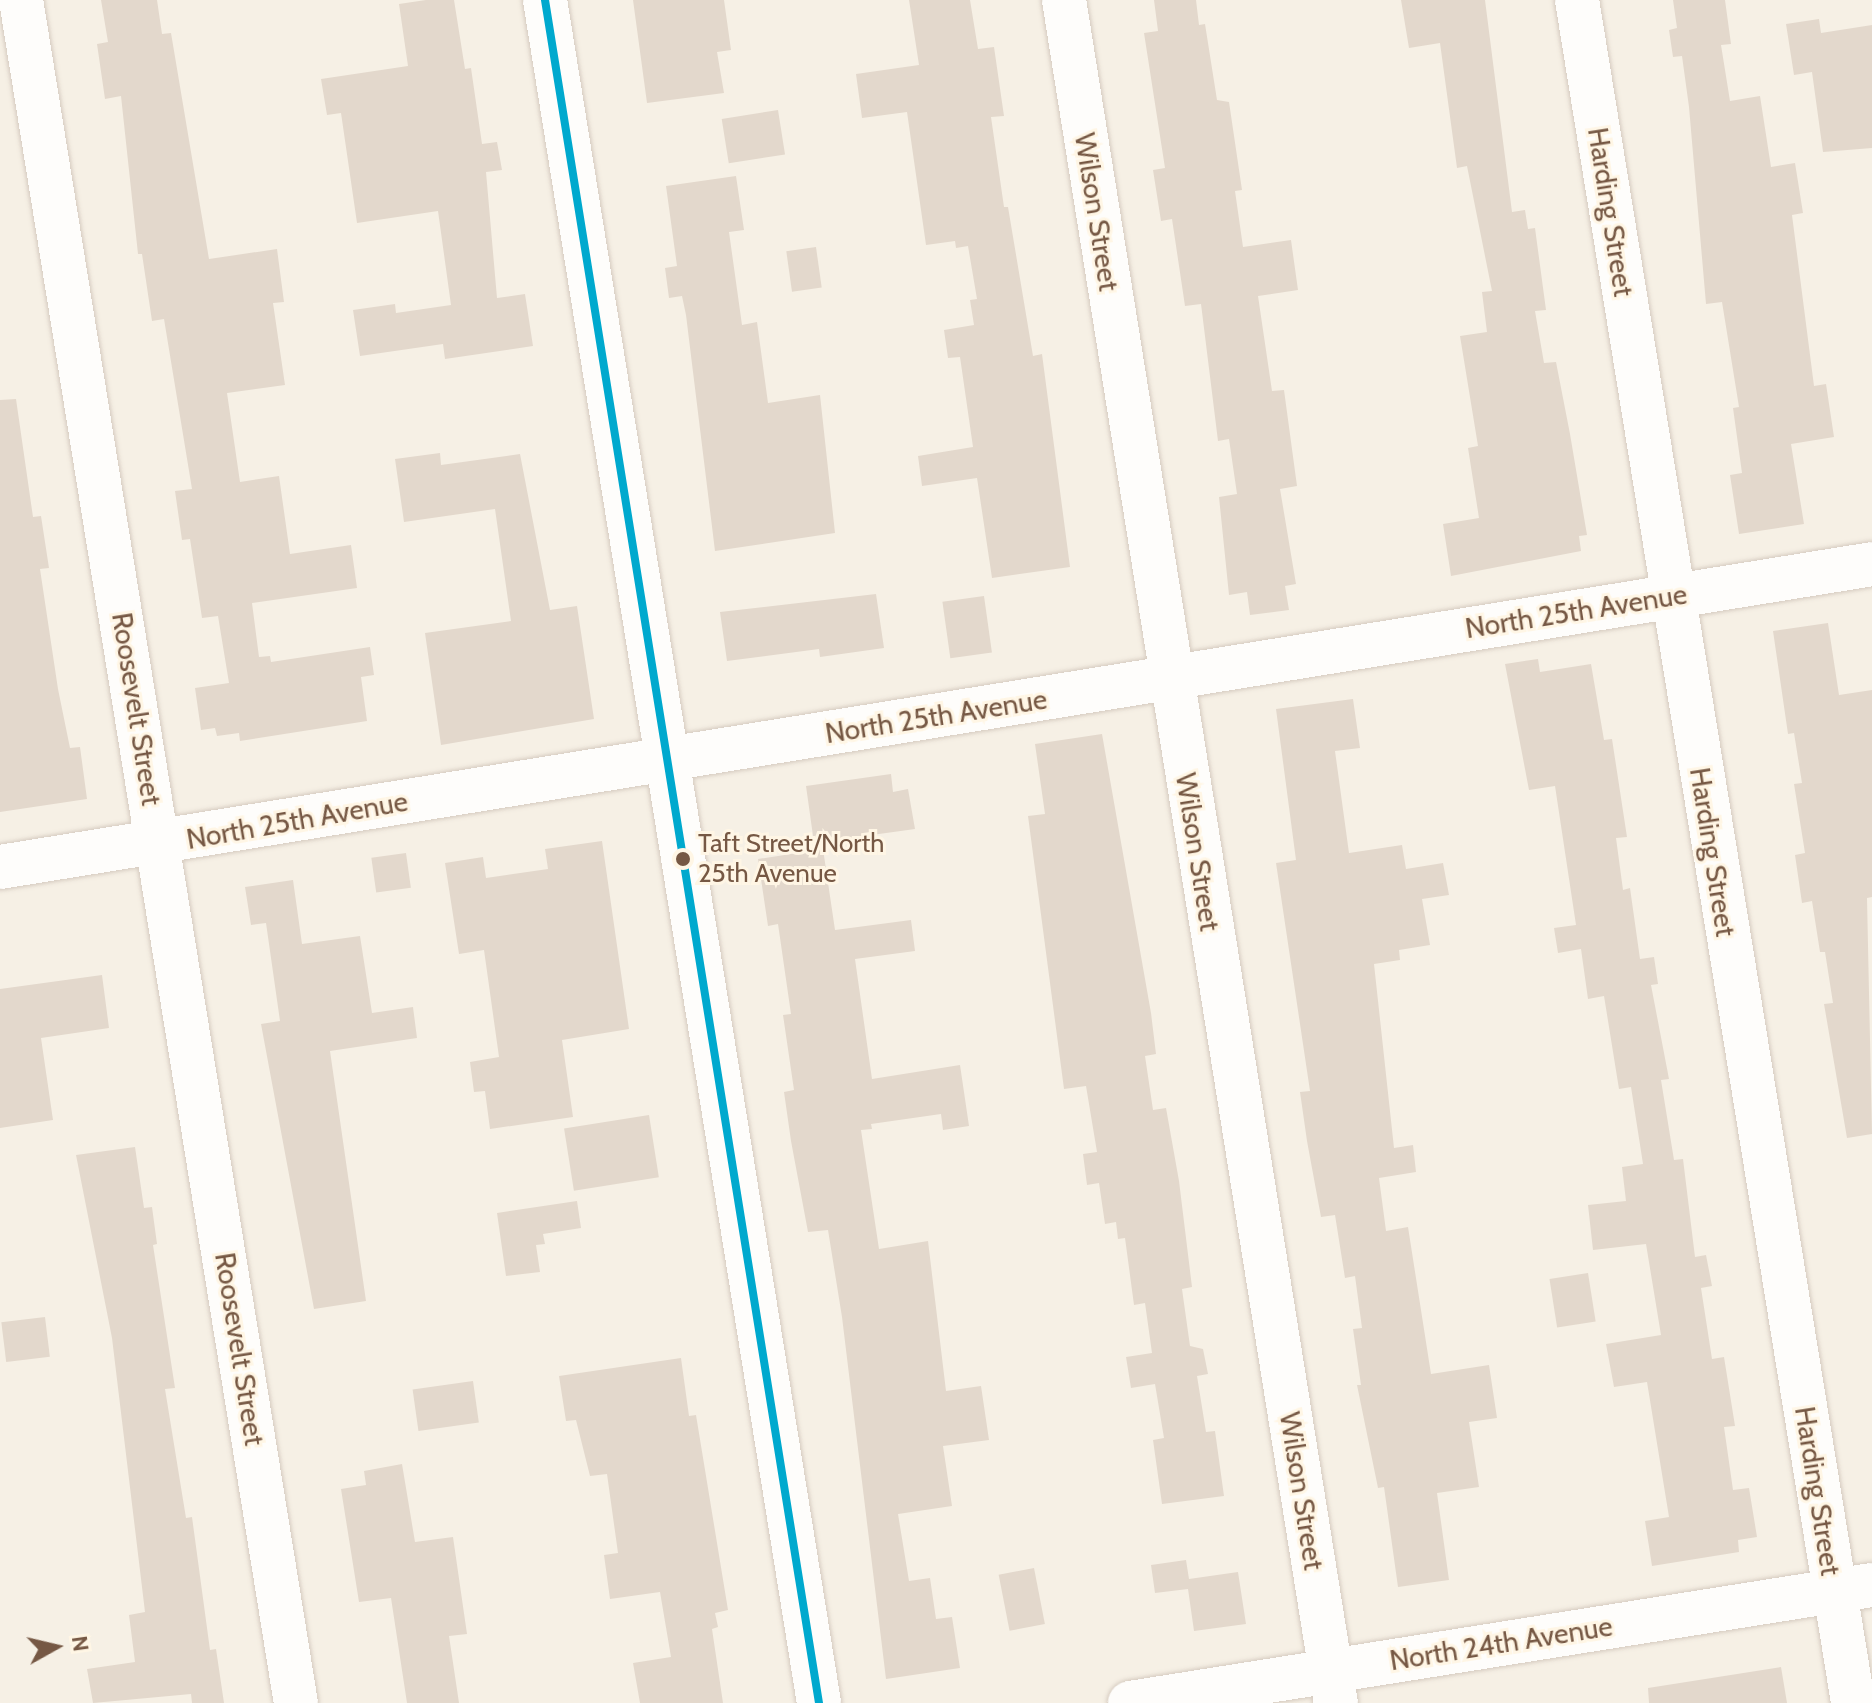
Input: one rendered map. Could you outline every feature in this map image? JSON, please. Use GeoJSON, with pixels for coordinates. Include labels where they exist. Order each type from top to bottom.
{"type":"FeatureCollection","features":[{"type":"Feature","properties":{"kind":"street","name":"Roosevelt Street"},"geometry":{"type":"LineString","coordinates":[[21,0],[296,1703]]}},
{"type":"Feature","properties":{"kind":"street"},"geometry":{"type":"LineString","coordinates":[[545,0],[819,1703]]}},
{"type":"Feature","properties":{"kind":"street","name":"Wilson Street"},"geometry":{"type":"LineString","coordinates":[[1064,0],[1170,679],[1334,1686]]}},
{"type":"Feature","properties":{"kind":"street","name":"Harding Street"},"geometry":{"type":"LineString","coordinates":[[1577,0],[1671,596],[1853,1588],[1853,1703]]}},
{"type":"Feature","properties":{"kind":"street","name":"North 25th Avenue"},"geometry":{"type":"LineString","coordinates":[[0,867],[1872,564]]}},
{"type":"Feature","properties":{"kind":"street","name":"North 24th Avenue"},"geometry":{"type":"LineString","coordinates":[[1130,1703],[1334,1686],[1853,1588]]}},
{"type":"Feature","properties":{"kind":"building"},"geometry":{"type":"Polygon","coordinates":[[[101,0],[157,0],[162,34],[171,33],[209,259],[277,249],[284,302],[273,303],[285,385],[227,393],[240,482],[279,476],[290,554],[351,545],[357,588],[252,603],[259,657],[270,656],[271,662],[370,647],[374,675],[361,677],[367,721],[240,741],[239,733],[217,736],[215,728],[201,730],[195,688],[229,683],[218,616],[202,618],[190,539],[182,540],[175,491],[192,489],[164,319],[152,321],[142,254],[138,254],[121,96],[105,99],[97,44],[108,42],[101,0]]]}},
{"type":"Feature","properties":{"kind":"building"},"geometry":{"type":"Polygon","coordinates":[[[454,0],[465,69],[471,68],[482,144],[497,142],[502,170],[486,172],[497,298],[525,294],[533,346],[445,359],[443,344],[360,356],[353,310],[395,304],[396,313],[451,305],[438,211],[357,223],[341,113],[327,115],[321,79],[408,66],[399,4],[454,0]]]}},
{"type":"Feature","properties":{"kind":"building"},"geometry":{"type":"Polygon","coordinates":[[[633,0],[724,0],[731,50],[717,52],[724,93],[647,103],[633,0]]]}},
{"type":"Feature","properties":{"kind":"building"},"geometry":{"type":"Polygon","coordinates":[[[909,0],[970,0],[978,49],[994,47],[1004,116],[991,117],[1004,207],[1008,207],[1033,356],[1042,354],[1070,567],[992,578],[977,478],[922,486],[918,456],[973,447],[960,357],[948,358],[944,330],[974,325],[970,300],[977,299],[968,246],[956,248],[955,241],[926,245],[907,112],[862,118],[856,74],[919,65],[909,0]]]}},
{"type":"Feature","properties":{"kind":"building"},"geometry":{"type":"Polygon","coordinates":[[[1154,0],[1196,0],[1199,25],[1205,24],[1217,100],[1229,102],[1242,190],[1235,191],[1243,247],[1291,240],[1298,290],[1258,296],[1272,391],[1284,390],[1297,486],[1280,489],[1296,584],[1285,586],[1289,610],[1250,615],[1247,592],[1229,595],[1219,497],[1237,494],[1229,439],[1218,441],[1201,304],[1185,306],[1172,219],[1161,221],[1153,170],[1165,168],[1144,33],[1158,31],[1154,0]]]}},
{"type":"Feature","properties":{"kind":"building"},"geometry":{"type":"Polygon","coordinates":[[[1401,0],[1485,0],[1512,212],[1525,210],[1528,229],[1535,228],[1546,310],[1535,311],[1544,363],[1556,362],[1570,434],[1587,535],[1579,536],[1581,551],[1451,576],[1443,524],[1479,518],[1468,448],[1478,446],[1460,336],[1487,332],[1482,292],[1492,291],[1467,166],[1457,168],[1440,43],[1409,48],[1401,0]]]}},
{"type":"Feature","properties":{"kind":"building"},"geometry":{"type":"Polygon","coordinates":[[[1673,0],[1725,0],[1731,44],[1721,45],[1730,101],[1760,96],[1771,167],[1795,163],[1803,213],[1792,215],[1814,386],[1826,384],[1834,437],[1791,444],[1804,524],[1739,534],[1730,475],[1742,473],[1733,408],[1739,407],[1722,302],[1706,304],[1689,107],[1682,56],[1673,57],[1669,30],[1677,28],[1673,0]]]}},
{"type":"Feature","properties":{"kind":"building"},"geometry":{"type":"Polygon","coordinates":[[[1819,19],[1821,33],[1872,25],[1872,148],[1823,152],[1812,72],[1794,75],[1786,24],[1819,19]]]}},
{"type":"Feature","properties":{"kind":"building"},"geometry":{"type":"Polygon","coordinates":[[[778,110],[785,154],[729,163],[722,119],[778,110]]]}},
{"type":"Feature","properties":{"kind":"building"},"geometry":{"type":"Polygon","coordinates":[[[736,176],[744,230],[729,232],[742,325],[757,322],[768,403],[820,395],[835,533],[715,551],[686,315],[682,296],[669,298],[665,268],[677,266],[666,186],[736,176]]]}},
{"type":"Feature","properties":{"kind":"building"},"geometry":{"type":"Polygon","coordinates":[[[816,247],[822,288],[792,292],[786,251],[816,247]]]}},
{"type":"Feature","properties":{"kind":"building"},"geometry":{"type":"Polygon","coordinates":[[[16,399],[33,517],[41,516],[49,568],[40,569],[58,689],[70,748],[80,747],[87,799],[0,812],[0,400],[16,399]]]}},
{"type":"Feature","properties":{"kind":"building"},"geometry":{"type":"Polygon","coordinates":[[[440,453],[441,465],[520,454],[550,610],[577,606],[594,719],[441,745],[425,633],[511,621],[495,509],[404,522],[395,459],[440,453]]]}},
{"type":"Feature","properties":{"kind":"building"},"geometry":{"type":"Polygon","coordinates":[[[876,594],[884,648],[820,657],[819,649],[727,661],[720,612],[876,594]]]}},
{"type":"Feature","properties":{"kind":"building"},"geometry":{"type":"Polygon","coordinates":[[[984,596],[992,652],[950,658],[942,602],[984,596]]]}},
{"type":"Feature","properties":{"kind":"building"},"geometry":{"type":"Polygon","coordinates":[[[1828,623],[1839,695],[1872,690],[1872,897],[1867,898],[1872,1134],[1847,1138],[1824,1004],[1833,1003],[1825,952],[1820,952],[1812,901],[1802,903],[1795,855],[1805,853],[1794,784],[1802,783],[1794,733],[1788,734],[1773,631],[1828,623]]]}},
{"type":"Feature","properties":{"kind":"building"},"geometry":{"type":"Polygon","coordinates":[[[1538,659],[1540,672],[1591,664],[1604,740],[1612,739],[1627,837],[1616,838],[1623,890],[1630,888],[1640,959],[1654,957],[1658,984],[1651,985],[1669,1079],[1661,1080],[1674,1160],[1683,1159],[1695,1257],[1706,1255],[1712,1286],[1701,1288],[1712,1359],[1724,1357],[1735,1426],[1724,1427],[1733,1490],[1749,1488],[1757,1537],[1738,1540],[1739,1552],[1652,1566],[1645,1521],[1669,1517],[1647,1382],[1614,1387],[1606,1344],[1661,1335],[1646,1244],[1593,1250],[1588,1205],[1626,1201],[1622,1167],[1643,1164],[1631,1087],[1619,1089],[1604,996],[1588,999],[1581,949],[1558,953],[1554,928],[1576,925],[1555,786],[1529,790],[1505,664],[1538,659]]]}},
{"type":"Feature","properties":{"kind":"building"},"geometry":{"type":"Polygon","coordinates":[[[1353,699],[1360,748],[1335,751],[1349,853],[1402,845],[1406,869],[1443,863],[1449,895],[1422,899],[1430,945],[1399,950],[1400,960],[1374,964],[1394,1148],[1413,1145],[1416,1172],[1379,1178],[1386,1231],[1408,1227],[1431,1374],[1489,1365],[1497,1418],[1469,1422],[1479,1487],[1437,1493],[1449,1580],[1398,1587],[1384,1487],[1378,1488],[1357,1385],[1361,1385],[1353,1329],[1362,1328],[1355,1276],[1345,1278],[1335,1215],[1321,1217],[1307,1141],[1300,1092],[1310,1091],[1276,863],[1296,860],[1276,709],[1353,699]]]}},
{"type":"Feature","properties":{"kind":"building"},"geometry":{"type":"Polygon","coordinates":[[[1102,734],[1151,1013],[1156,1054],[1145,1056],[1153,1110],[1166,1108],[1179,1181],[1192,1287],[1182,1289],[1190,1346],[1203,1349],[1208,1374],[1197,1376],[1206,1432],[1215,1431],[1224,1496],[1162,1504],[1153,1440],[1164,1438],[1155,1384],[1131,1388],[1126,1357],[1152,1353],[1145,1303],[1134,1305],[1125,1238],[1118,1239],[1116,1222],[1105,1224],[1099,1183],[1087,1185],[1083,1154],[1097,1152],[1086,1086],[1064,1089],[1028,816],[1045,814],[1035,744],[1102,734]]]}},
{"type":"Feature","properties":{"kind":"building"},"geometry":{"type":"Polygon","coordinates":[[[891,774],[893,792],[908,789],[915,829],[814,843],[806,786],[891,774]]]}},
{"type":"Feature","properties":{"kind":"building"},"geometry":{"type":"Polygon","coordinates":[[[602,841],[629,1029],[562,1040],[573,1117],[490,1129],[485,1091],[474,1092],[470,1062],[499,1057],[484,950],[459,954],[445,863],[483,857],[486,878],[548,869],[545,849],[602,841]]]}},
{"type":"Feature","properties":{"kind":"building"},"geometry":{"type":"Polygon","coordinates":[[[823,849],[835,930],[911,920],[915,951],[855,959],[872,1079],[960,1065],[969,1126],[943,1130],[941,1114],[871,1124],[872,1129],[861,1130],[879,1249],[928,1241],[946,1391],[981,1386],[989,1440],[943,1446],[952,1506],[898,1514],[909,1581],[930,1578],[936,1619],[952,1617],[960,1668],[886,1679],[842,1317],[828,1230],[808,1232],[791,1141],[784,1092],[794,1090],[783,1015],[791,1014],[778,924],[768,926],[758,859],[823,849]]]}},
{"type":"Feature","properties":{"kind":"building"},"geometry":{"type":"Polygon","coordinates":[[[406,853],[411,888],[376,893],[371,858],[406,853]]]}},
{"type":"Feature","properties":{"kind":"building"},"geometry":{"type":"Polygon","coordinates":[[[293,880],[302,944],[360,936],[372,1013],[413,1007],[417,1038],[330,1051],[366,1301],[314,1309],[261,1024],[280,1021],[266,923],[251,925],[245,887],[293,880]]]}},
{"type":"Feature","properties":{"kind":"building"},"geometry":{"type":"Polygon","coordinates":[[[102,975],[109,1028],[41,1038],[53,1120],[0,1128],[0,989],[102,975]]]}},
{"type":"Feature","properties":{"kind":"building"},"geometry":{"type":"Polygon","coordinates":[[[649,1115],[659,1177],[574,1191],[564,1128],[649,1115]]]}},
{"type":"Feature","properties":{"kind":"building"},"geometry":{"type":"Polygon","coordinates":[[[135,1147],[144,1208],[152,1207],[157,1244],[153,1245],[175,1388],[165,1389],[186,1518],[192,1517],[210,1650],[216,1649],[224,1703],[192,1703],[191,1694],[93,1703],[87,1669],[135,1662],[129,1615],[145,1612],[112,1338],[76,1155],[135,1147]]]}},
{"type":"Feature","properties":{"kind":"building"},"geometry":{"type":"Polygon","coordinates":[[[577,1201],[581,1228],[543,1234],[545,1244],[536,1245],[540,1272],[506,1276],[497,1213],[577,1201]]]}},
{"type":"Feature","properties":{"kind":"building"},"geometry":{"type":"Polygon","coordinates":[[[1588,1273],[1596,1321],[1557,1327],[1549,1279],[1588,1273]]]}},
{"type":"Feature","properties":{"kind":"building"},"geometry":{"type":"Polygon","coordinates":[[[45,1317],[50,1357],[6,1362],[1,1322],[45,1317]]]}},
{"type":"Feature","properties":{"kind":"building"},"geometry":{"type":"Polygon","coordinates":[[[681,1358],[689,1416],[696,1415],[728,1610],[715,1613],[718,1627],[712,1629],[723,1703],[640,1703],[633,1663],[671,1657],[660,1592],[610,1599],[604,1555],[618,1553],[607,1474],[590,1476],[576,1420],[566,1421],[559,1376],[681,1358]]]}},
{"type":"Feature","properties":{"kind":"building"},"geometry":{"type":"Polygon","coordinates":[[[473,1381],[479,1423],[418,1431],[413,1389],[473,1381]]]}},
{"type":"Feature","properties":{"kind":"building"},"geometry":{"type":"Polygon","coordinates":[[[402,1464],[415,1542],[453,1537],[467,1634],[449,1636],[459,1703],[407,1703],[391,1598],[359,1602],[341,1489],[366,1485],[364,1471],[402,1464]]]}},
{"type":"Feature","properties":{"kind":"building"},"geometry":{"type":"Polygon","coordinates":[[[1186,1560],[1189,1579],[1238,1572],[1246,1624],[1194,1631],[1188,1589],[1155,1593],[1151,1565],[1186,1560]]]}},
{"type":"Feature","properties":{"kind":"building"},"geometry":{"type":"Polygon","coordinates":[[[1034,1568],[1045,1624],[1010,1631],[999,1575],[1034,1568]]]}},
{"type":"Feature","properties":{"kind":"building"},"geometry":{"type":"Polygon","coordinates":[[[1781,1667],[1787,1703],[1649,1703],[1648,1688],[1781,1667]]]}},
{"type":"Feature","properties":{"kind":"transit line"},"geometry":{"type":"LineString","coordinates":[[545,0],[819,1703]]}},
{"type":"Feature","properties":{"kind":"place","name":"Taft Street/North 25th Avenue"},"geometry":{"type":"Point","coordinates":[683,859]}}]}
